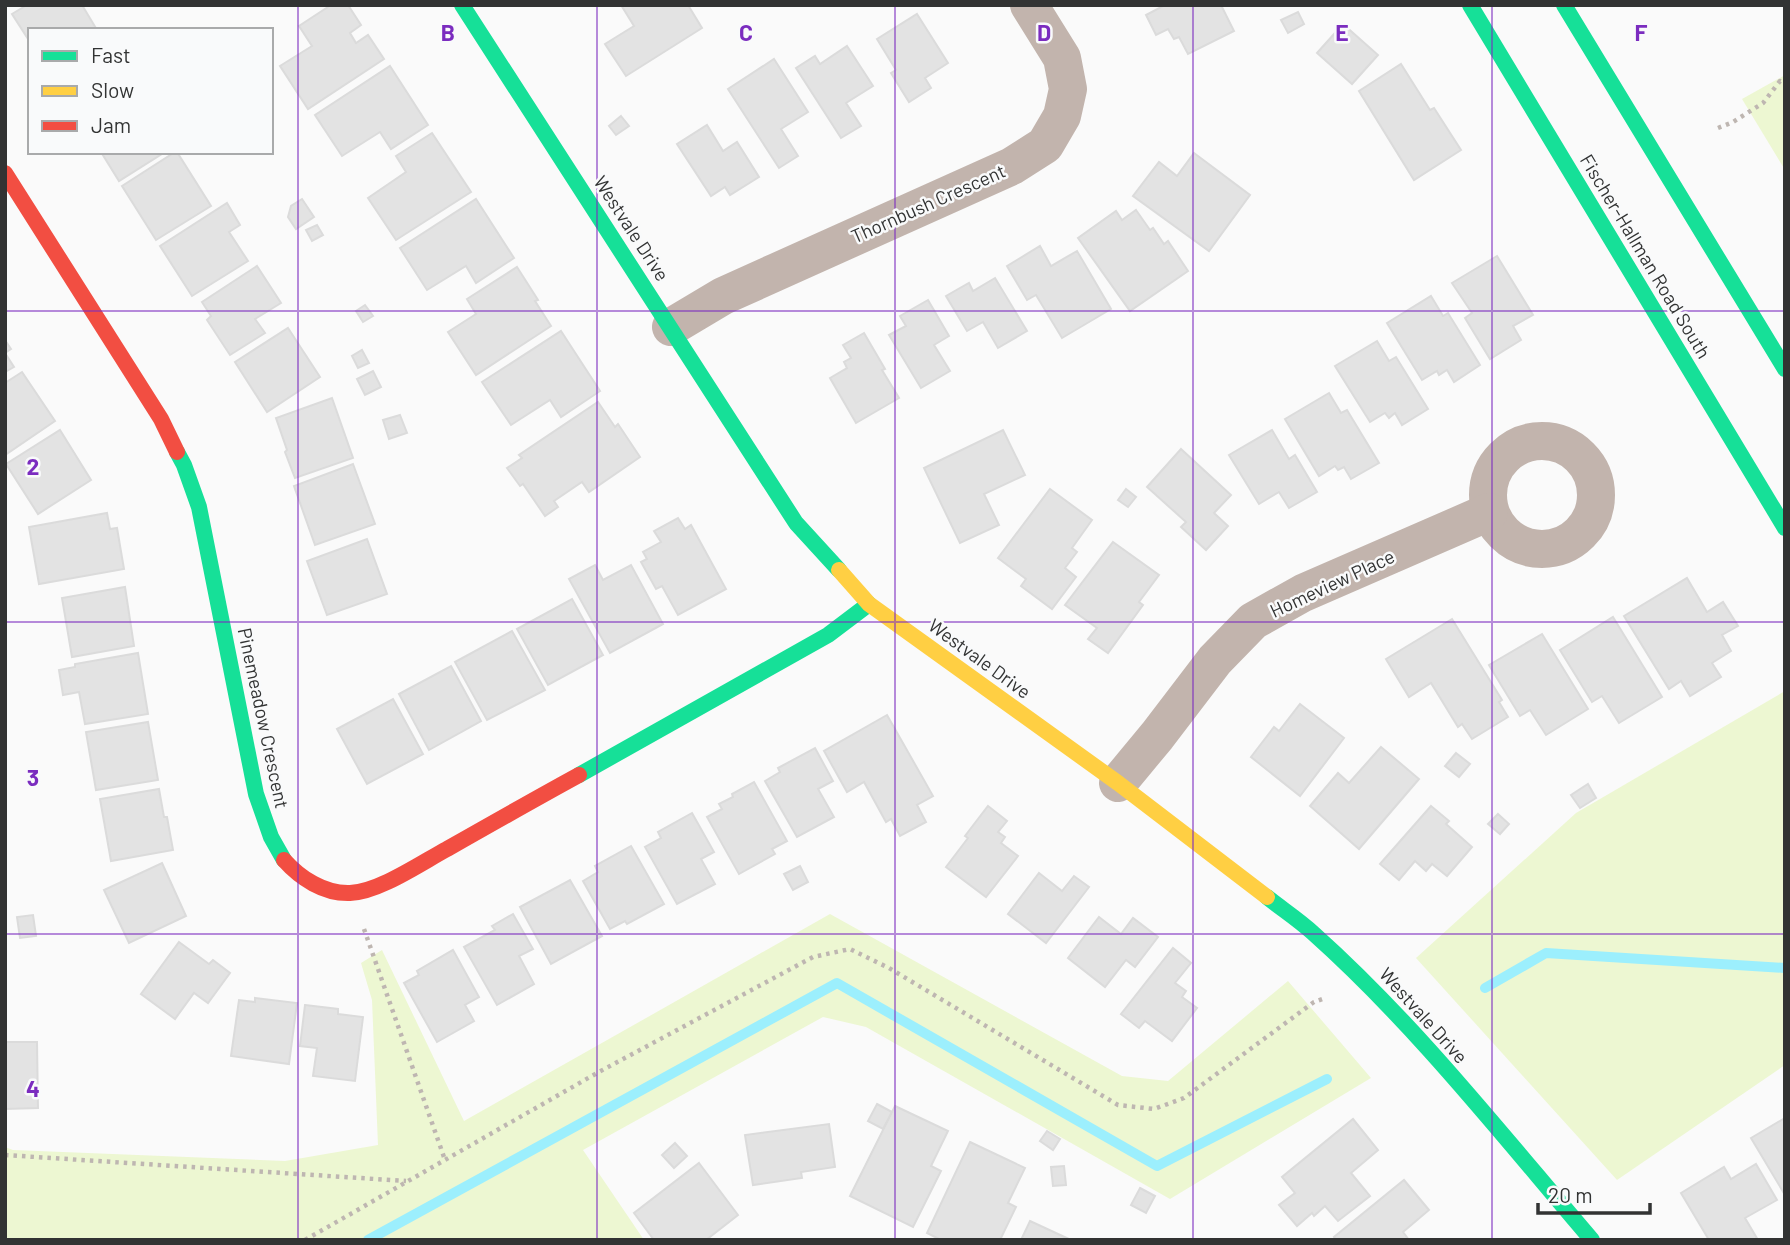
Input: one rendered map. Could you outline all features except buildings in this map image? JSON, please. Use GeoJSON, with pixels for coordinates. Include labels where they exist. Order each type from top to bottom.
{"type":"FeatureCollection","features":[{"type":"Feature","properties":{"kind":"street","name":"Westvale Drive"},"geometry":{"type":"LineString","coordinates":[[463,5],[796,523],[869,604],[1118,783],[1311,931],[1366,982],[1433,1054],[1592,1240]]}},
{"type":"Feature","properties":{"kind":"street","name":"Thornbush Crescent"},"geometry":{"type":"LineString","coordinates":[[671,327],[723,296],[1012,166],[1045,145],[1062,116],[1068,89],[1062,58],[1029,5]]}},
{"type":"Feature","properties":{"kind":"street","name":"Fischer-Hallman Road South"},"geometry":{"type":"LineString","coordinates":[[1470,5],[1785,528]]}},
{"type":"Feature","properties":{"kind":"street"},"geometry":{"type":"LineString","coordinates":[[1564,5],[1785,369]]}},
{"type":"Feature","properties":{"kind":"street","name":"Pinemeadow Crescent"},"geometry":{"type":"LineString","coordinates":[[5,173],[161,419],[184,465],[200,507],[256,794],[267,832],[281,858],[305,881],[327,890],[351,894]]}},
{"type":"Feature","properties":{"kind":"street","name":"Homeview Place"},"geometry":{"type":"LineString","coordinates":[[1118,783],[1215,660],[1253,621],[1303,593],[1489,512]]}},
{"type":"Feature","properties":{"kind":"street"},"geometry":{"type":"LineString","coordinates":[[351,894],[407,871],[828,635],[869,604]]}},
{"type":"Feature","properties":{"kind":"path"},"geometry":{"type":"LineString","coordinates":[[1718,128],[1763,103],[1780,81],[1785,84]]}},
{"type":"Feature","properties":{"kind":"path"},"geometry":{"type":"LineString","coordinates":[[351,894],[445,1160]]}},
{"type":"Feature","properties":{"kind":"path"},"geometry":{"type":"LineString","coordinates":[[305,1240],[597,1073],[813,957],[850,949],[889,968],[1118,1105],[1154,1110],[1184,1098],[1314,1002],[1366,982]]}},
{"type":"Feature","properties":{"kind":"path"},"geometry":{"type":"LineString","coordinates":[[5,1155],[408,1181]]}},
{"type":"Feature","properties":{"kind":"green space"},"geometry":{"type":"Polygon","coordinates":[[[1785,75],[1785,170],[1742,99],[1785,75]]]}},
{"type":"Feature","properties":{"kind":"green space"},"geometry":{"type":"Polygon","coordinates":[[[1785,691],[1785,1065],[1617,1180],[1416,958],[1576,813],[1785,691]]]}},
{"type":"Feature","properties":{"kind":"green space"},"geometry":{"type":"Polygon","coordinates":[[[830,914],[1122,1076],[1168,1081],[1288,981],[1371,1078],[1170,1199],[866,1027],[823,1017],[583,1150],[644,1240],[5,1240],[5,1147],[13,1150],[285,1161],[378,1145],[372,1000],[361,963],[382,950],[464,1121],[830,914]]]}},
{"type":"Feature","properties":{"kind":"waterway"},"geometry":{"type":"LineString","coordinates":[[1485,988],[1546,953],[1785,968]]}},
{"type":"Feature","properties":{"kind":"waterway"},"geometry":{"type":"LineString","coordinates":[[368,1240],[837,983],[1157,1166],[1327,1079]]}},
{"type":"Feature","properties":{"kind":"traffic: fast"},"geometry":{"type":"LineString","coordinates":[[462,5],[796,523],[839,570]]}},
{"type":"Feature","properties":{"kind":"traffic: fast"},"geometry":{"type":"LineString","coordinates":[[1470,5],[1785,528]]}},
{"type":"Feature","properties":{"kind":"traffic: fast"},"geometry":{"type":"LineString","coordinates":[[1564,5],[1785,369]]}},
{"type":"Feature","properties":{"kind":"traffic: fast"},"geometry":{"type":"LineString","coordinates":[[177,452],[199,507],[256,794],[271,837],[284,860]]}},
{"type":"Feature","properties":{"kind":"traffic: fast"},"geometry":{"type":"LineString","coordinates":[[579,775],[828,635],[869,604]]}},
{"type":"Feature","properties":{"kind":"traffic: fast"},"geometry":{"type":"LineString","coordinates":[[1267,897],[1313,933],[1387,1005],[1423,1043],[1592,1240]]}},
{"type":"Feature","properties":{"kind":"traffic: slow"},"geometry":{"type":"LineString","coordinates":[[839,570],[869,604],[1118,783],[1267,897]]}},
{"type":"Feature","properties":{"kind":"traffic: jam"},"geometry":{"type":"LineString","coordinates":[[5,173],[161,419],[177,452]]}},
{"type":"Feature","properties":{"kind":"traffic: jam"},"geometry":{"type":"LineString","coordinates":[[284,860],[305,879],[331,891],[350,893],[374,888],[579,775]]}}]}
